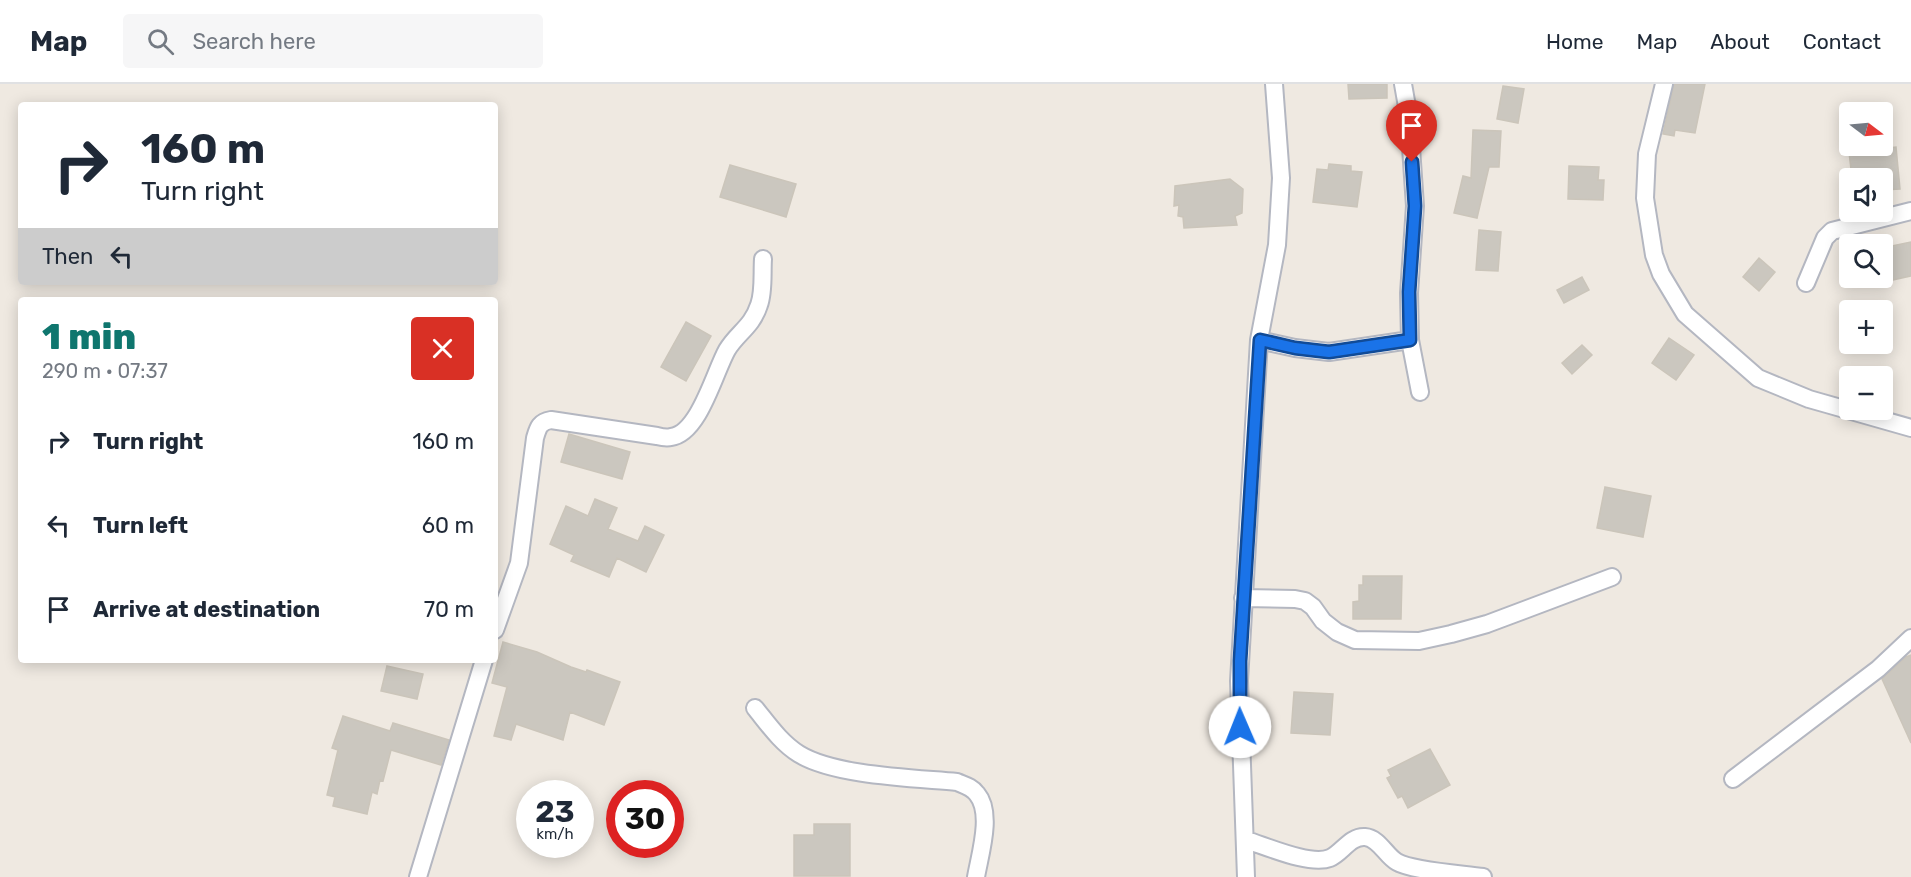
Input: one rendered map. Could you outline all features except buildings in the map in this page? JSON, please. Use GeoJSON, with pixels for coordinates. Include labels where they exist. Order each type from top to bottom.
{"type":"FeatureCollection","features":[{"type":"Feature","properties":{"kind":"street"},"geometry":{"type":"LineString","coordinates":[[1246,877],[1239,681],[1260,340],[1277,245],[1281,178],[1274,84]]}},
{"type":"Feature","properties":{"kind":"street"},"geometry":{"type":"LineString","coordinates":[[1403,84],[1409,118],[1415,206],[1409,292],[1410,340],[1420,392]]}},
{"type":"Feature","properties":{"kind":"street"},"geometry":{"type":"LineString","coordinates":[[1664,84],[1647,154],[1645,198],[1654,255],[1661,273],[1685,314],[1758,378],[1809,399],[1911,428]]}},
{"type":"Feature","properties":{"kind":"street"},"geometry":{"type":"LineString","coordinates":[[1806,283],[1825,238],[1832,231],[1911,211]]}},
{"type":"Feature","properties":{"kind":"street"},"geometry":{"type":"LineString","coordinates":[[498,622],[519,563],[535,438],[539,426],[544,421],[551,420],[657,436],[672,437],[681,433],[709,395],[729,346],[745,331],[756,315],[760,302],[762,259]]}},
{"type":"Feature","properties":{"kind":"street"},"geometry":{"type":"LineString","coordinates":[[1260,340],[1295,348],[1329,352],[1410,340]]}},
{"type":"Feature","properties":{"kind":"street"},"geometry":{"type":"LineString","coordinates":[[1243,598],[1305,601],[1313,607],[1323,621],[1337,632],[1355,640],[1419,640],[1487,624],[1612,577]]}},
{"type":"Feature","properties":{"kind":"street"},"geometry":{"type":"LineString","coordinates":[[1733,779],[1878,669],[1911,638]]}},
{"type":"Feature","properties":{"kind":"street"},"geometry":{"type":"LineString","coordinates":[[418,877],[483,663]]}},
{"type":"Feature","properties":{"kind":"street"},"geometry":{"type":"LineString","coordinates":[[755,708],[782,740],[799,754],[820,763],[858,772],[957,782],[971,788],[983,803],[986,816],[976,877]]}},
{"type":"Feature","properties":{"kind":"street"},"geometry":{"type":"LineString","coordinates":[[1246,840],[1304,858],[1319,860],[1331,858],[1357,838],[1366,837],[1375,841],[1397,862],[1411,867],[1483,877]]}},
{"type":"Feature","properties":{"kind":"route"},"geometry":{"type":"LineString","coordinates":[[1240,727],[1240,661],[1260,340],[1295,348],[1329,352],[1410,340],[1409,292],[1415,206],[1412,162]]}}]}
